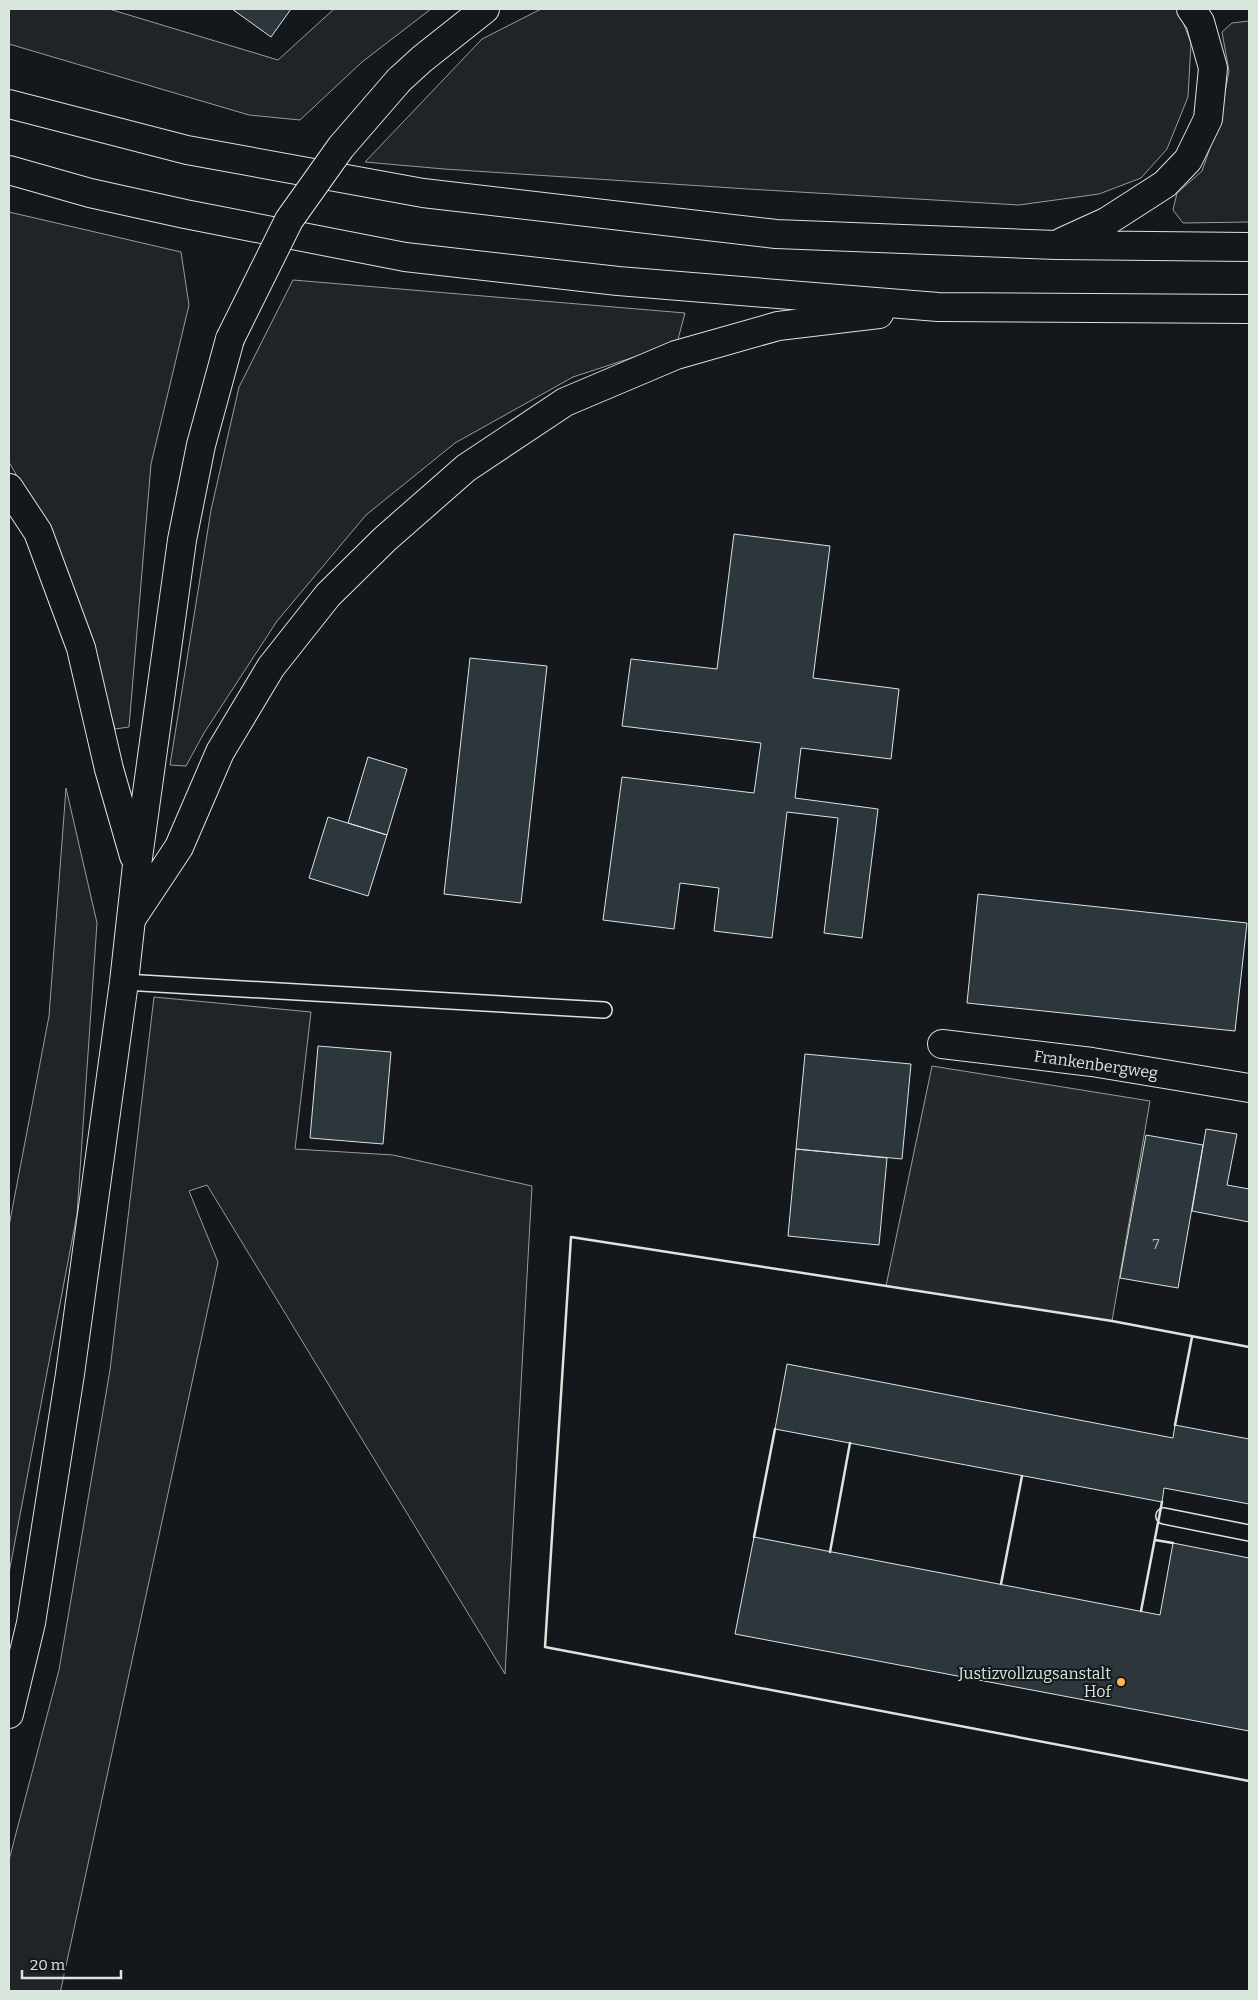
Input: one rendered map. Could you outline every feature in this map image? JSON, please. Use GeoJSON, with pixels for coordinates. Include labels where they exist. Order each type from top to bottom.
{"type":"FeatureCollection","features":[{"type":"Feature","properties":{"kind":"main road"},"geometry":{"type":"LineString","coordinates":[[9,1714],[31,1624],[70,1374],[182,540],[201,445],[230,339],[289,220],[341,147],[400,80],[422,59],[485,9]]}},
{"type":"Feature","properties":{"kind":"main road"},"geometry":{"type":"LineString","coordinates":[[1056,245],[1106,222],[1165,184],[1188,160],[1208,119],[1212,68],[1200,22],[1191,9]]}},
{"type":"Feature","properties":{"kind":"main road"},"geometry":{"type":"LineString","coordinates":[[9,104],[187,150],[423,193],[776,234],[1056,245],[1249,247]]}},
{"type":"Feature","properties":{"kind":"main road"},"geometry":{"type":"LineString","coordinates":[[9,170],[90,192],[185,214],[405,257],[618,281],[938,307],[1249,309]]}},
{"type":"Feature","properties":{"kind":"main road"},"geometry":{"type":"LineString","coordinates":[[132,918],[179,847],[220,752],[271,667],[328,595],[385,539],[466,468],[565,402],[676,355],[778,326],[938,307]]}},
{"type":"Feature","properties":{"kind":"main road"},"geometry":{"type":"LineString","coordinates":[[9,488],[38,532],[81,648],[109,769],[137,865]]}},
{"type":"Feature","properties":{"kind":"main road","name":"Frankenbergweg"},"geometry":{"type":"LineString","coordinates":[[942,1044],[1092,1062],[1249,1088]]}},
{"type":"Feature","properties":{"kind":"lane"},"geometry":{"type":"LineString","coordinates":[[124,982],[604,1010]]}},
{"type":"Feature","properties":{"kind":"lane"},"geometry":{"type":"LineString","coordinates":[[1164,1516],[1249,1533]]}},
{"type":"Feature","properties":{"kind":"shaded area"},"geometry":{"type":"Polygon","coordinates":[[[9,9],[109,9],[278,60],[334,9],[431,9],[362,62],[300,120],[249,115],[9,44],[9,9]]]}},
{"type":"Feature","properties":{"kind":"shaded area"},"geometry":{"type":"Polygon","coordinates":[[[541,9],[1178,9],[1191,43],[1188,97],[1167,149],[1141,178],[1099,194],[1019,205],[748,189],[365,162],[482,39],[541,9]]]}},
{"type":"Feature","properties":{"kind":"shaded area"},"geometry":{"type":"Polygon","coordinates":[[[1249,21],[1249,222],[1183,223],[1173,210],[1177,193],[1202,171],[1220,119],[1229,71],[1222,32],[1232,23],[1249,21]]]}},
{"type":"Feature","properties":{"kind":"shaded area"},"geometry":{"type":"Polygon","coordinates":[[[9,212],[181,252],[189,305],[151,464],[129,727],[115,729],[90,643],[58,548],[9,462],[9,212]]]}},
{"type":"Feature","properties":{"kind":"shaded area"},"geometry":{"type":"Polygon","coordinates":[[[293,280],[685,313],[677,343],[573,377],[455,443],[366,515],[277,621],[204,733],[186,766],[170,765],[211,510],[239,387],[293,280]]]}},
{"type":"Feature","properties":{"kind":"shaded area"},"geometry":{"type":"Polygon","coordinates":[[[66,788],[97,923],[77,1214],[9,1573],[9,1226],[49,1016],[66,788]]]}},
{"type":"Feature","properties":{"kind":"shaded area"},"geometry":{"type":"Polygon","coordinates":[[[154,997],[311,1012],[295,1149],[393,1155],[532,1186],[505,1674],[207,1185],[189,1191],[218,1262],[61,1989],[60,1991],[9,1991],[9,1860],[59,1670],[110,1370],[154,997]]]}},
{"type":"Feature","properties":{"kind":"shaded area"},"geometry":{"type":"Polygon","coordinates":[[[932,1066],[1150,1101],[1112,1321],[886,1286],[932,1066]]]}},
{"type":"Feature","properties":{"kind":"building"},"geometry":{"type":"Polygon","coordinates":[[[232,9],[291,9],[271,37],[232,9]]]}},
{"type":"Feature","properties":{"kind":"building"},"geometry":{"type":"Polygon","coordinates":[[[734,534],[830,546],[813,678],[899,689],[891,759],[801,748],[795,798],[878,809],[862,938],[824,933],[838,818],[787,812],[772,938],[714,931],[719,888],[680,883],[674,929],[603,920],[622,777],[754,793],[761,743],[622,726],[631,659],[717,669],[734,534]]]}},
{"type":"Feature","properties":{"kind":"building"},"geometry":{"type":"Polygon","coordinates":[[[470,658],[547,666],[521,903],[444,894],[470,658]]]}},
{"type":"Feature","properties":{"kind":"building"},"geometry":{"type":"Polygon","coordinates":[[[368,757],[407,769],[387,835],[348,823],[368,757]]]}},
{"type":"Feature","properties":{"kind":"building"},"geometry":{"type":"Polygon","coordinates":[[[328,817],[387,835],[368,896],[309,878],[328,817]]]}},
{"type":"Feature","properties":{"kind":"building"},"geometry":{"type":"Polygon","coordinates":[[[978,894],[1247,923],[1235,1031],[967,1003],[978,894]]]}},
{"type":"Feature","properties":{"kind":"building"},"geometry":{"type":"Polygon","coordinates":[[[318,1046],[391,1052],[383,1144],[310,1138],[318,1046]]]}},
{"type":"Feature","properties":{"kind":"building"},"geometry":{"type":"Polygon","coordinates":[[[805,1054],[911,1064],[902,1159],[796,1149],[805,1054]]]}},
{"type":"Feature","properties":{"kind":"building"},"geometry":{"type":"Polygon","coordinates":[[[1206,1129],[1237,1134],[1227,1185],[1249,1189],[1249,1222],[1192,1211],[1206,1129]]]}},
{"type":"Feature","properties":{"kind":"building"},"geometry":{"type":"Polygon","coordinates":[[[1146,1135],[1203,1145],[1178,1288],[1120,1278],[1146,1135]]]}},
{"type":"Feature","properties":{"kind":"building"},"geometry":{"type":"Polygon","coordinates":[[[796,1149],[887,1158],[879,1245],[788,1236],[796,1149]]]}},
{"type":"Feature","properties":{"kind":"building"},"geometry":{"type":"Polygon","coordinates":[[[787,1364],[1173,1438],[1175,1425],[1249,1439],[1249,1504],[1164,1488],[1162,1502],[775,1429],[787,1364]]]}},
{"type":"Feature","properties":{"kind":"building","name":"Justizvollzugsanstalt Hof"},"geometry":{"type":"Polygon","coordinates":[[[754,1537],[1160,1615],[1173,1543],[1249,1558],[1249,1731],[735,1634],[754,1537]]]}},
{"type":"Feature","properties":{"kind":"wall"},"geometry":{"type":"LineString","coordinates":[[1249,1347],[1112,1321],[571,1237],[545,1647],[1249,1781]]}},
{"type":"Feature","properties":{"kind":"wall"},"geometry":{"type":"LineString","coordinates":[[1175,1425],[1192,1337]]}},
{"type":"Feature","properties":{"kind":"wall"},"geometry":{"type":"LineString","coordinates":[[754,1537],[775,1429]]}},
{"type":"Feature","properties":{"kind":"wall"},"geometry":{"type":"LineString","coordinates":[[830,1552],[850,1443]]}},
{"type":"Feature","properties":{"kind":"wall"},"geometry":{"type":"LineString","coordinates":[[1001,1584],[1022,1476]]}},
{"type":"Feature","properties":{"kind":"wall"},"geometry":{"type":"LineString","coordinates":[[1141,1611],[1162,1502]]}},
{"type":"Feature","properties":{"kind":"wall"},"geometry":{"type":"LineString","coordinates":[[1155,1540],[1173,1543]]}},
{"type":"Feature","properties":{"kind":"place","name":"Justizvollzugsanstalt Hof"},"geometry":{"type":"Point","coordinates":[1121,1682]}}]}
